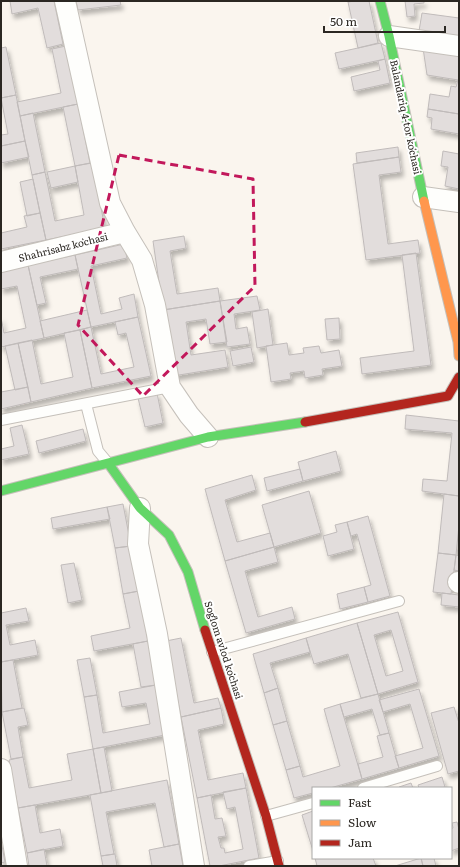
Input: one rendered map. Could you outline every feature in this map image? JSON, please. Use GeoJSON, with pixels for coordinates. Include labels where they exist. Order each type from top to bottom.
{"type":"FeatureCollection","features":[{"type":"Feature","properties":{"kind":"street"},"geometry":{"type":"LineString","coordinates":[[64,1],[110,203],[124,232],[142,260],[155,305],[170,387],[189,415],[208,437]]}},
{"type":"Feature","properties":{"kind":"street","name":"Balandariq 4-tor koʻchasi"},"geometry":{"type":"LineString","coordinates":[[380,1],[389,36],[423,197],[458,342],[459,356]]}},
{"type":"Feature","properties":{"kind":"street"},"geometry":{"type":"LineString","coordinates":[[389,36],[459,46]]}},
{"type":"Feature","properties":{"kind":"street"},"geometry":{"type":"LineString","coordinates":[[423,197],[459,202]]}},
{"type":"Feature","properties":{"kind":"street","name":"Shahrisabz koʻchasi"},"geometry":{"type":"LineString","coordinates":[[1,262],[124,232]]}},
{"type":"Feature","properties":{"kind":"street"},"geometry":{"type":"LineString","coordinates":[[1,491],[208,437],[454,398],[459,377]]}},
{"type":"Feature","properties":{"kind":"street","name":"Sogʻlom avlod koʻchasi"},"geometry":{"type":"LineString","coordinates":[[108,462],[140,508],[169,535],[188,572],[212,652],[266,816],[278,864]]}},
{"type":"Feature","properties":{"kind":"street"},"geometry":{"type":"LineString","coordinates":[[140,508],[138,544],[157,634],[194,866]]}},
{"type":"Feature","properties":{"kind":"street"},"geometry":{"type":"LineString","coordinates":[[1,769],[17,866]]}},
{"type":"Feature","properties":{"kind":"lane"},"geometry":{"type":"LineString","coordinates":[[1,420],[170,387]]}},
{"type":"Feature","properties":{"kind":"lane"},"geometry":{"type":"LineString","coordinates":[[86,404],[98,451],[108,462]]}},
{"type":"Feature","properties":{"kind":"lane"},"geometry":{"type":"LineString","coordinates":[[212,652],[399,601]]}},
{"type":"Feature","properties":{"kind":"lane"},"geometry":{"type":"LineString","coordinates":[[366,787],[438,766]]}},
{"type":"Feature","properties":{"kind":"lane"},"geometry":{"type":"LineString","coordinates":[[266,816],[312,803]]}},
{"type":"Feature","properties":{"kind":"lane"},"geometry":{"type":"LineString","coordinates":[[249,866],[278,864]]}},
{"type":"Feature","properties":{"kind":"highlighted area"},"geometry":{"type":"Polygon","coordinates":[[[119,155],[253,179],[255,286],[143,396],[78,325],[119,155]]]}},
{"type":"Feature","properties":{"kind":"building"},"geometry":{"type":"Polygon","coordinates":[[[10,1],[54,1],[63,44],[47,48],[38,8],[12,14],[10,1]]]}},
{"type":"Feature","properties":{"kind":"building"},"geometry":{"type":"Polygon","coordinates":[[[76,1],[120,1],[121,5],[78,10],[76,1]]]}},
{"type":"Feature","properties":{"kind":"building"},"geometry":{"type":"Polygon","coordinates":[[[369,1],[378,43],[358,48],[348,2],[369,1]]]}},
{"type":"Feature","properties":{"kind":"building"},"geometry":{"type":"Polygon","coordinates":[[[405,1],[424,1],[424,3],[414,4],[415,16],[407,17],[405,1]]]}},
{"type":"Feature","properties":{"kind":"building"},"geometry":{"type":"Polygon","coordinates":[[[422,13],[459,18],[459,36],[419,31],[422,13]]]}},
{"type":"Feature","properties":{"kind":"building"},"geometry":{"type":"Polygon","coordinates":[[[381,43],[385,59],[339,69],[335,53],[381,43]]]}},
{"type":"Feature","properties":{"kind":"building"},"geometry":{"type":"Polygon","coordinates":[[[66,46],[78,104],[20,116],[17,102],[61,93],[52,49],[66,46]]]}},
{"type":"Feature","properties":{"kind":"building"},"geometry":{"type":"Polygon","coordinates":[[[6,47],[16,95],[1,98],[1,48],[6,47]]]}},
{"type":"Feature","properties":{"kind":"building"},"geometry":{"type":"Polygon","coordinates":[[[423,48],[459,54],[459,114],[428,109],[430,94],[449,97],[451,86],[456,87],[458,80],[427,75],[423,48]]]}},
{"type":"Feature","properties":{"kind":"building"},"geometry":{"type":"Polygon","coordinates":[[[385,59],[390,83],[354,91],[351,77],[380,70],[378,61],[385,59]]]}},
{"type":"Feature","properties":{"kind":"building"},"geometry":{"type":"Polygon","coordinates":[[[16,95],[25,141],[1,146],[1,135],[8,134],[1,98],[16,95]]]}},
{"type":"Feature","properties":{"kind":"building"},"geometry":{"type":"Polygon","coordinates":[[[78,104],[90,163],[75,166],[63,107],[78,104]]]}},
{"type":"Feature","properties":{"kind":"building"},"geometry":{"type":"Polygon","coordinates":[[[428,109],[459,114],[459,134],[431,129],[432,118],[427,117],[428,109]]]}},
{"type":"Feature","properties":{"kind":"building"},"geometry":{"type":"Polygon","coordinates":[[[33,113],[45,172],[32,175],[20,116],[33,113]]]}},
{"type":"Feature","properties":{"kind":"building"},"geometry":{"type":"Polygon","coordinates":[[[25,141],[29,157],[1,163],[1,146],[25,141]]]}},
{"type":"Feature","properties":{"kind":"building"},"geometry":{"type":"Polygon","coordinates":[[[398,147],[399,157],[357,163],[356,153],[398,147]]]}},
{"type":"Feature","properties":{"kind":"building"},"geometry":{"type":"Polygon","coordinates":[[[443,151],[459,154],[459,189],[445,186],[448,167],[441,166],[443,151]]]}},
{"type":"Feature","properties":{"kind":"building"},"geometry":{"type":"Polygon","coordinates":[[[399,157],[401,172],[379,175],[388,244],[418,240],[420,253],[366,260],[353,164],[399,157]]]}},
{"type":"Feature","properties":{"kind":"building"},"geometry":{"type":"Polygon","coordinates":[[[92,163],[105,228],[46,240],[32,175],[45,172],[55,221],[84,215],[75,166],[92,163]]]}},
{"type":"Feature","properties":{"kind":"building"},"geometry":{"type":"Polygon","coordinates":[[[75,166],[78,182],[51,188],[47,172],[75,166]]]}},
{"type":"Feature","properties":{"kind":"building"},"geometry":{"type":"Polygon","coordinates":[[[33,179],[40,213],[27,216],[20,182],[33,179]]]}},
{"type":"Feature","properties":{"kind":"building"},"geometry":{"type":"Polygon","coordinates":[[[40,213],[46,240],[1,249],[1,233],[27,227],[24,216],[40,213]]]}},
{"type":"Feature","properties":{"kind":"building"},"geometry":{"type":"Polygon","coordinates":[[[184,236],[186,248],[170,251],[177,294],[218,288],[220,301],[163,310],[153,241],[184,236]]]}},
{"type":"Feature","properties":{"kind":"building"},"geometry":{"type":"Polygon","coordinates":[[[124,244],[127,258],[91,266],[101,314],[122,309],[119,298],[134,294],[138,317],[91,327],[75,255],[124,244]]]}},
{"type":"Feature","properties":{"kind":"building"},"geometry":{"type":"Polygon","coordinates":[[[416,253],[431,365],[362,374],[360,358],[414,351],[402,255],[416,253]]]}},
{"type":"Feature","properties":{"kind":"building"},"geometry":{"type":"Polygon","coordinates":[[[75,255],[78,269],[40,277],[46,303],[37,305],[28,265],[75,255]]]}},
{"type":"Feature","properties":{"kind":"building"},"geometry":{"type":"Polygon","coordinates":[[[28,265],[44,338],[1,347],[1,317],[4,333],[26,328],[17,286],[1,289],[1,271],[28,265]]]}},
{"type":"Feature","properties":{"kind":"building"},"geometry":{"type":"Polygon","coordinates":[[[257,296],[260,310],[234,314],[236,329],[247,327],[250,344],[227,347],[220,301],[257,296]]]}},
{"type":"Feature","properties":{"kind":"building"},"geometry":{"type":"Polygon","coordinates":[[[220,301],[227,342],[210,344],[206,319],[186,322],[191,355],[225,350],[228,367],[173,376],[163,310],[220,301]]]}},
{"type":"Feature","properties":{"kind":"building"},"geometry":{"type":"Polygon","coordinates":[[[268,309],[273,345],[257,348],[252,312],[268,309]]]}},
{"type":"Feature","properties":{"kind":"building"},"geometry":{"type":"Polygon","coordinates":[[[87,310],[91,327],[44,338],[40,321],[87,310]]]}},
{"type":"Feature","properties":{"kind":"building"},"geometry":{"type":"Polygon","coordinates":[[[138,317],[151,376],[92,388],[80,330],[91,327],[101,374],[134,367],[126,333],[118,335],[115,322],[138,317]]]}},
{"type":"Feature","properties":{"kind":"building"},"geometry":{"type":"Polygon","coordinates":[[[339,318],[340,339],[327,340],[325,319],[339,318]]]}},
{"type":"Feature","properties":{"kind":"building"},"geometry":{"type":"Polygon","coordinates":[[[80,330],[92,388],[31,402],[18,343],[32,340],[41,384],[73,377],[64,333],[80,330]]]}},
{"type":"Feature","properties":{"kind":"building"},"geometry":{"type":"Polygon","coordinates":[[[18,343],[28,387],[15,390],[5,346],[18,343]]]}},
{"type":"Feature","properties":{"kind":"building"},"geometry":{"type":"Polygon","coordinates":[[[287,343],[289,355],[304,353],[303,348],[319,346],[321,353],[339,350],[342,366],[322,369],[323,375],[305,378],[304,371],[290,373],[291,379],[271,382],[266,346],[287,343]]]}},
{"type":"Feature","properties":{"kind":"building"},"geometry":{"type":"Polygon","coordinates":[[[251,347],[254,362],[233,366],[230,351],[251,347]]]}},
{"type":"Feature","properties":{"kind":"building"},"geometry":{"type":"Polygon","coordinates":[[[28,387],[31,402],[1,409],[1,392],[28,387]]]}},
{"type":"Feature","properties":{"kind":"building"},"geometry":{"type":"Polygon","coordinates":[[[157,393],[163,423],[145,427],[138,398],[157,393]]]}},
{"type":"Feature","properties":{"kind":"building"},"geometry":{"type":"Polygon","coordinates":[[[406,415],[459,421],[459,496],[422,491],[423,479],[447,481],[452,433],[405,429],[406,415]]]}},
{"type":"Feature","properties":{"kind":"building"},"geometry":{"type":"Polygon","coordinates":[[[22,425],[29,454],[1,460],[1,449],[14,446],[10,428],[22,425]]]}},
{"type":"Feature","properties":{"kind":"building"},"geometry":{"type":"Polygon","coordinates":[[[83,429],[86,441],[39,453],[36,441],[83,429]]]}},
{"type":"Feature","properties":{"kind":"building"},"geometry":{"type":"Polygon","coordinates":[[[336,451],[341,471],[303,481],[298,462],[336,451]]]}},
{"type":"Feature","properties":{"kind":"building"},"geometry":{"type":"Polygon","coordinates":[[[300,469],[303,481],[267,491],[264,478],[300,469]]]}},
{"type":"Feature","properties":{"kind":"building"},"geometry":{"type":"Polygon","coordinates":[[[252,475],[256,490],[225,500],[237,542],[270,533],[274,547],[225,561],[205,489],[252,475]]]}},
{"type":"Feature","properties":{"kind":"building"},"geometry":{"type":"Polygon","coordinates":[[[309,491],[321,533],[274,547],[262,505],[309,491]]]}},
{"type":"Feature","properties":{"kind":"building"},"geometry":{"type":"Polygon","coordinates":[[[444,494],[459,496],[459,525],[456,555],[438,553],[444,494]]]}},
{"type":"Feature","properties":{"kind":"building"},"geometry":{"type":"Polygon","coordinates":[[[123,504],[131,546],[115,548],[107,507],[123,504]]]}},
{"type":"Feature","properties":{"kind":"building"},"geometry":{"type":"Polygon","coordinates":[[[107,507],[110,519],[53,529],[51,518],[107,507]]]}},
{"type":"Feature","properties":{"kind":"building"},"geometry":{"type":"Polygon","coordinates":[[[368,516],[390,596],[368,602],[364,587],[371,585],[357,534],[351,536],[347,522],[368,516]]]}},
{"type":"Feature","properties":{"kind":"building"},"geometry":{"type":"Polygon","coordinates":[[[347,522],[354,549],[328,556],[323,536],[337,532],[335,525],[347,522]]]}},
{"type":"Feature","properties":{"kind":"building"},"geometry":{"type":"Polygon","coordinates":[[[131,546],[139,591],[123,594],[115,548],[131,546]]]}},
{"type":"Feature","properties":{"kind":"building"},"geometry":{"type":"Polygon","coordinates":[[[274,547],[278,562],[245,571],[258,617],[292,607],[295,619],[246,633],[225,561],[274,547]]]}},
{"type":"Feature","properties":{"kind":"building"},"geometry":{"type":"Polygon","coordinates":[[[438,553],[456,555],[451,594],[433,592],[438,553]]]}},
{"type":"Feature","properties":{"kind":"building"},"geometry":{"type":"Polygon","coordinates":[[[456,555],[459,556],[459,571],[454,570],[456,555]]]}},
{"type":"Feature","properties":{"kind":"building"},"geometry":{"type":"Polygon","coordinates":[[[74,563],[82,600],[68,603],[61,565],[74,563]]]}},
{"type":"Feature","properties":{"kind":"building"},"geometry":{"type":"Polygon","coordinates":[[[364,587],[368,602],[340,609],[337,594],[364,587]]]}},
{"type":"Feature","properties":{"kind":"building"},"geometry":{"type":"Polygon","coordinates":[[[139,591],[148,641],[94,651],[91,636],[130,628],[123,594],[139,591]]]}},
{"type":"Feature","properties":{"kind":"building"},"geometry":{"type":"Polygon","coordinates":[[[442,593],[459,595],[459,607],[441,605],[442,593]]]}},
{"type":"Feature","properties":{"kind":"building"},"geometry":{"type":"Polygon","coordinates":[[[26,608],[29,621],[6,625],[10,645],[35,640],[38,655],[1,662],[1,613],[26,608]]]}},
{"type":"Feature","properties":{"kind":"building"},"geometry":{"type":"Polygon","coordinates":[[[398,612],[418,682],[378,694],[357,623],[398,612]],[[391,630],[374,635],[386,676],[403,671],[391,630]]]}},
{"type":"Feature","properties":{"kind":"building"},"geometry":{"type":"Polygon","coordinates":[[[357,623],[378,694],[361,698],[348,654],[314,664],[306,638],[357,623]]]}},
{"type":"Feature","properties":{"kind":"building"},"geometry":{"type":"Polygon","coordinates":[[[181,638],[194,703],[218,698],[221,708],[181,717],[166,641],[181,638]]]}},
{"type":"Feature","properties":{"kind":"building"},"geometry":{"type":"Polygon","coordinates":[[[306,638],[310,652],[270,663],[278,688],[264,693],[253,654],[306,638]]]}},
{"type":"Feature","properties":{"kind":"building"},"geometry":{"type":"Polygon","coordinates":[[[148,641],[156,685],[141,687],[133,644],[148,641]]]}},
{"type":"Feature","properties":{"kind":"building"},"geometry":{"type":"Polygon","coordinates":[[[90,658],[97,695],[84,697],[77,660],[90,658]]]}},
{"type":"Feature","properties":{"kind":"building"},"geometry":{"type":"Polygon","coordinates":[[[13,660],[22,708],[2,712],[1,662],[13,660]]]}},
{"type":"Feature","properties":{"kind":"building"},"geometry":{"type":"Polygon","coordinates":[[[156,685],[165,735],[93,749],[84,697],[97,695],[103,733],[150,724],[146,703],[122,707],[119,692],[156,685]]]}},
{"type":"Feature","properties":{"kind":"building"},"geometry":{"type":"Polygon","coordinates":[[[278,688],[287,721],[273,725],[264,693],[278,688]]]}},
{"type":"Feature","properties":{"kind":"building"},"geometry":{"type":"Polygon","coordinates":[[[419,689],[439,756],[399,768],[395,756],[423,748],[410,704],[383,712],[379,700],[419,689]]]}},
{"type":"Feature","properties":{"kind":"building"},"geometry":{"type":"Polygon","coordinates":[[[378,694],[389,733],[380,735],[372,709],[344,717],[340,704],[378,694]]]}},
{"type":"Feature","properties":{"kind":"building"},"geometry":{"type":"Polygon","coordinates":[[[340,704],[362,779],[334,787],[312,787],[312,793],[294,798],[286,770],[300,766],[303,777],[340,766],[324,709],[340,704]]]}},
{"type":"Feature","properties":{"kind":"building"},"geometry":{"type":"Polygon","coordinates":[[[454,707],[459,723],[459,771],[448,774],[431,713],[454,707]]]}},
{"type":"Feature","properties":{"kind":"building"},"geometry":{"type":"Polygon","coordinates":[[[24,708],[28,725],[18,727],[23,757],[11,759],[2,712],[24,708]]]}},
{"type":"Feature","properties":{"kind":"building"},"geometry":{"type":"Polygon","coordinates":[[[221,708],[224,724],[198,730],[208,780],[243,773],[246,788],[197,798],[181,717],[221,708]]]}},
{"type":"Feature","properties":{"kind":"building"},"geometry":{"type":"Polygon","coordinates":[[[287,721],[300,766],[286,770],[273,725],[287,721]]]}},
{"type":"Feature","properties":{"kind":"building"},"geometry":{"type":"Polygon","coordinates":[[[389,733],[399,768],[362,779],[358,764],[383,757],[377,736],[389,733]]]}},
{"type":"Feature","properties":{"kind":"building"},"geometry":{"type":"Polygon","coordinates":[[[104,747],[112,791],[101,793],[93,749],[104,747]]]}},
{"type":"Feature","properties":{"kind":"building"},"geometry":{"type":"Polygon","coordinates":[[[93,749],[101,793],[18,808],[9,760],[23,757],[29,788],[72,780],[67,754],[93,749]]]}},
{"type":"Feature","properties":{"kind":"building"},"geometry":{"type":"Polygon","coordinates":[[[442,777],[445,787],[419,787],[418,785],[442,777]]]}},
{"type":"Feature","properties":{"kind":"building"},"geometry":{"type":"Polygon","coordinates":[[[167,780],[179,844],[164,847],[155,803],[106,812],[114,854],[101,856],[90,795],[167,780]]]}},
{"type":"Feature","properties":{"kind":"building"},"geometry":{"type":"Polygon","coordinates":[[[411,783],[413,787],[399,787],[411,783]]]}},
{"type":"Feature","properties":{"kind":"building"},"geometry":{"type":"Polygon","coordinates":[[[246,788],[259,858],[219,866],[210,866],[197,798],[211,795],[215,819],[222,818],[226,836],[218,837],[221,848],[224,848],[225,853],[243,849],[235,807],[227,809],[223,792],[246,788]]]}},
{"type":"Feature","properties":{"kind":"building"},"geometry":{"type":"Polygon","coordinates":[[[35,805],[40,833],[60,829],[63,846],[27,853],[18,808],[35,805]]]}},
{"type":"Feature","properties":{"kind":"building"},"geometry":{"type":"Polygon","coordinates":[[[312,811],[312,848],[302,815],[312,811]]]}},
{"type":"Feature","properties":{"kind":"building"},"geometry":{"type":"Polygon","coordinates":[[[457,822],[459,829],[459,848],[452,851],[453,828],[452,823],[457,822]]]}},
{"type":"Feature","properties":{"kind":"building"},"geometry":{"type":"Polygon","coordinates":[[[1,840],[5,862],[1,863],[1,840]]]}},
{"type":"Feature","properties":{"kind":"building"},"geometry":{"type":"Polygon","coordinates":[[[179,844],[183,866],[152,866],[149,850],[179,844]]]}},
{"type":"Feature","properties":{"kind":"building"},"geometry":{"type":"Polygon","coordinates":[[[44,849],[47,866],[29,866],[27,853],[44,849]]]}},
{"type":"Feature","properties":{"kind":"building"},"geometry":{"type":"Polygon","coordinates":[[[115,854],[117,866],[103,866],[101,856],[115,854]]]}},
{"type":"Feature","properties":{"kind":"building"},"geometry":{"type":"Polygon","coordinates":[[[315,859],[373,859],[376,866],[317,866],[315,859]]]}},
{"type":"Feature","properties":{"kind":"building"},"geometry":{"type":"Polygon","coordinates":[[[421,859],[423,866],[395,866],[421,859]]]}},
{"type":"Feature","properties":{"kind":"building"},"geometry":{"type":"Polygon","coordinates":[[[421,859],[434,859],[436,866],[423,866],[421,859]]]}},
{"type":"Feature","properties":{"kind":"traffic: fast"},"geometry":{"type":"LineString","coordinates":[[380,1],[389,36],[424,201]]}},
{"type":"Feature","properties":{"kind":"traffic: fast"},"geometry":{"type":"LineString","coordinates":[[1,491],[208,437],[305,422]]}},
{"type":"Feature","properties":{"kind":"traffic: fast"},"geometry":{"type":"LineString","coordinates":[[108,463],[140,508],[169,535],[188,572],[205,630]]}},
{"type":"Feature","properties":{"kind":"traffic: slow"},"geometry":{"type":"LineString","coordinates":[[424,201],[458,342],[459,356]]}},
{"type":"Feature","properties":{"kind":"traffic: jam"},"geometry":{"type":"LineString","coordinates":[[305,422],[448,396],[459,377]]}},
{"type":"Feature","properties":{"kind":"traffic: jam"},"geometry":{"type":"LineString","coordinates":[[205,630],[266,816],[279,866]]}}]}
